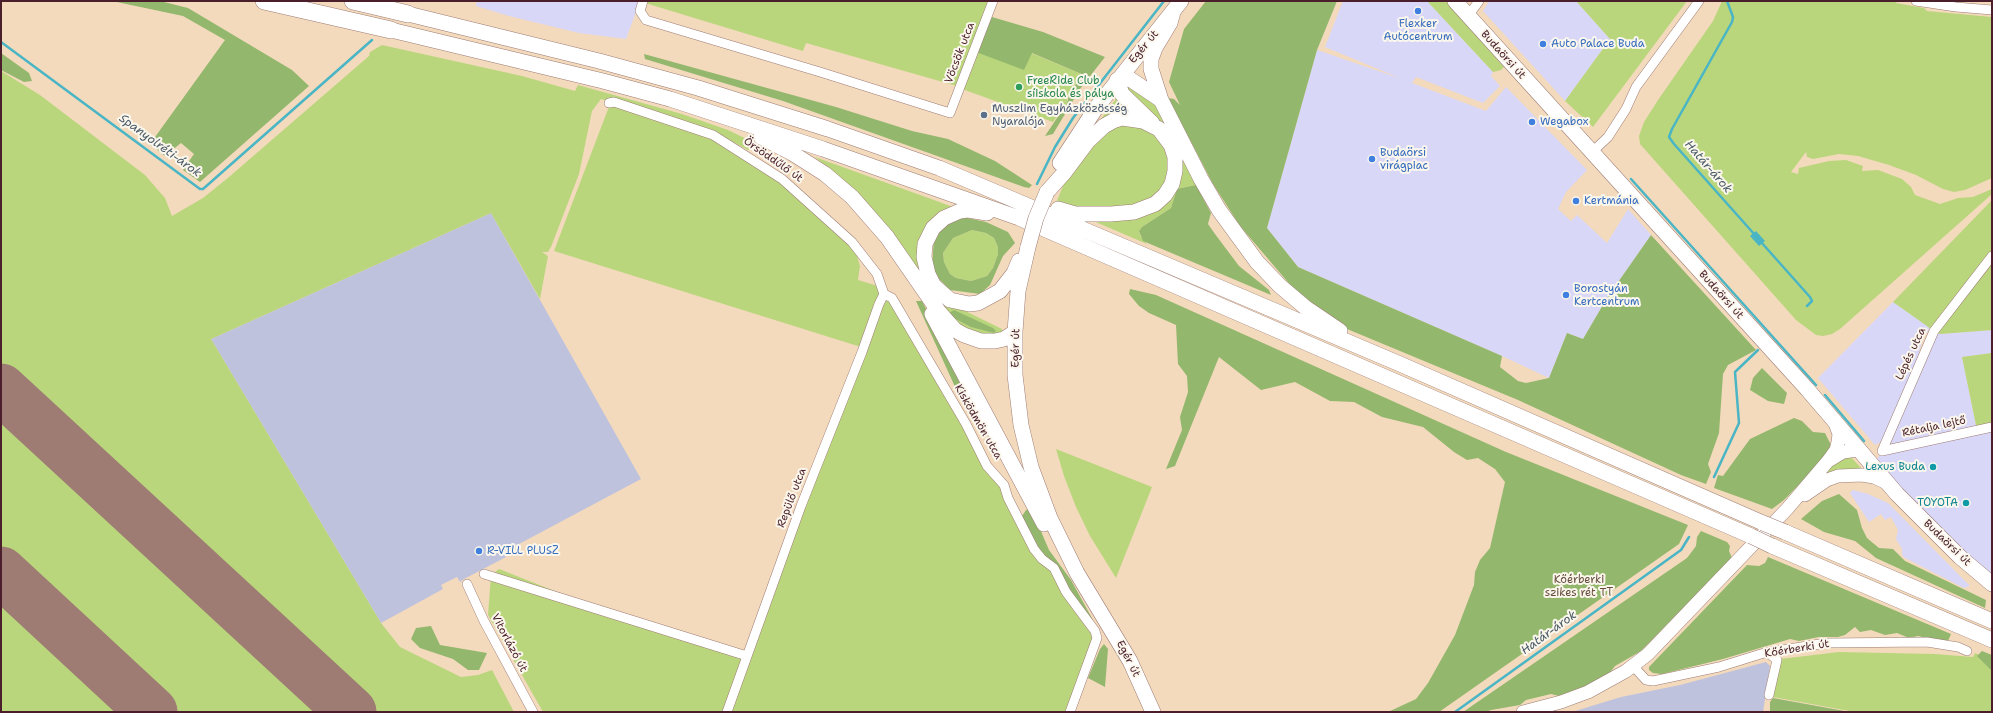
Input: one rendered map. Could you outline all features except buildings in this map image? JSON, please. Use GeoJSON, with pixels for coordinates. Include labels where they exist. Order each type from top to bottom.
{"type":"FeatureCollection","features":[{"type":"Feature","properties":{"kind":"highway"},"geometry":{"type":"LineString","coordinates":[[264,1],[391,30]]}},
{"type":"Feature","properties":{"kind":"highway"},"geometry":{"type":"LineString","coordinates":[[353,1],[408,14]]}},
{"type":"Feature","properties":{"kind":"main road","name":"Budaörsi út"},"geometry":{"type":"LineString","coordinates":[[1455,1],[1596,149],[1892,488],[1960,557],[1992,584]]}},
{"type":"Feature","properties":{"kind":"main road"},"geometry":{"type":"LineString","coordinates":[[1177,7],[1170,23],[1155,48],[1151,59],[1153,80],[1161,100],[1219,210],[1257,262],[1280,286],[1306,308],[1336,329],[1400,364]]}},
{"type":"Feature","properties":{"kind":"main road","name":"Egér út"},"geometry":{"type":"LineString","coordinates":[[1153,712],[1130,661],[1078,573],[1050,518],[1041,495],[1025,441],[1016,392],[1015,332],[1018,290],[1036,218],[1047,192],[1068,151],[1096,108],[1177,7]]}},
{"type":"Feature","properties":{"kind":"main road"},"geometry":{"type":"LineString","coordinates":[[408,14],[599,61],[698,88],[836,132],[939,168],[991,188],[1992,621]]}},
{"type":"Feature","properties":{"kind":"main road"},"geometry":{"type":"LineString","coordinates":[[391,30],[603,80],[670,99],[823,149],[1019,218],[1772,546],[1992,640]]}},
{"type":"Feature","properties":{"kind":"main road"},"geometry":{"type":"LineString","coordinates":[[991,188],[1010,191],[1075,214],[1125,214],[1143,210],[1155,204],[1165,195],[1172,184],[1175,171],[1175,157],[1171,145],[1165,136],[1122,94],[1118,80],[1130,79],[1161,100]]}},
{"type":"Feature","properties":{"kind":"main road"},"geometry":{"type":"LineString","coordinates":[[670,99],[695,114],[755,134],[792,152],[839,184],[888,237],[912,274],[943,317],[955,330],[964,335],[982,341],[995,341],[1015,332]]}},
{"type":"Feature","properties":{"kind":"main road"},"geometry":{"type":"LineString","coordinates":[[1047,192],[1064,173],[1088,141],[1104,126],[1122,118],[1133,118],[1153,125]]}},
{"type":"Feature","properties":{"kind":"main road"},"geometry":{"type":"LineString","coordinates":[[1019,218],[968,210],[960,211],[944,218],[933,228],[929,235],[924,250],[925,265],[930,279],[943,294],[957,302],[969,304],[978,303],[992,297],[1004,287],[1028,247]]}},
{"type":"Feature","properties":{"kind":"main road"},"geometry":{"type":"LineString","coordinates":[[912,274],[1058,552],[1078,573]]}},
{"type":"Feature","properties":{"kind":"street","name":"Vöcsök utca"},"geometry":{"type":"LineString","coordinates":[[643,1],[640,11],[646,20],[950,113],[993,1]]}},
{"type":"Feature","properties":{"kind":"street"},"geometry":{"type":"LineString","coordinates":[[1468,16],[1479,1]]}},
{"type":"Feature","properties":{"kind":"street"},"geometry":{"type":"LineString","coordinates":[[1596,149],[1613,129],[1636,87],[1699,1]]}},
{"type":"Feature","properties":{"kind":"street"},"geometry":{"type":"LineString","coordinates":[[1916,1],[1956,7],[1992,10]]}},
{"type":"Feature","properties":{"kind":"street","name":"Örsöddűlő út"},"geometry":{"type":"LineString","coordinates":[[609,103],[614,102],[713,135],[782,179],[852,242],[877,274],[884,294]]}},
{"type":"Feature","properties":{"kind":"street","name":"Lépés utca"},"geometry":{"type":"LineString","coordinates":[[1882,451],[1934,331],[1992,256]]}},
{"type":"Feature","properties":{"kind":"street","name":"Repülő utca"},"geometry":{"type":"LineString","coordinates":[[727,712],[801,506],[884,294]]}},
{"type":"Feature","properties":{"kind":"street","name":"Kisködmön utca"},"geometry":{"type":"LineString","coordinates":[[884,294],[892,298],[966,424],[987,466],[1004,485],[1008,498],[1034,549],[1042,559],[1054,568],[1066,592],[1095,631],[1097,638],[1070,712]]}},
{"type":"Feature","properties":{"kind":"street"},"geometry":{"type":"LineString","coordinates":[[1522,712],[1561,702],[1588,692],[1634,667],[1671,632],[1786,509],[1828,461],[1836,450],[1838,442],[1839,434],[1835,423]]}},
{"type":"Feature","properties":{"kind":"street","name":"Rétalja lejtő"},"geometry":{"type":"LineString","coordinates":[[1882,451],[1992,427]]}},
{"type":"Feature","properties":{"kind":"street"},"geometry":{"type":"LineString","coordinates":[[1828,461],[1842,452],[1858,450]]}},
{"type":"Feature","properties":{"kind":"street"},"geometry":{"type":"LineString","coordinates":[[1786,509],[1815,488],[1838,476],[1862,475],[1874,477],[1892,488]]}},
{"type":"Feature","properties":{"kind":"street"},"geometry":{"type":"LineString","coordinates":[[484,574],[747,656]]}},
{"type":"Feature","properties":{"kind":"street","name":"Vitorlázó út"},"geometry":{"type":"LineString","coordinates":[[466,584],[484,621],[533,712]]}},
{"type":"Feature","properties":{"kind":"street","name":"Kőérberki út"},"geometry":{"type":"LineString","coordinates":[[1634,667],[1646,680],[1653,682],[1719,667],[1764,653],[1826,643],[1917,642],[1958,646],[1967,651]]}},
{"type":"Feature","properties":{"kind":"street"},"geometry":{"type":"LineString","coordinates":[[1764,653],[1771,655],[1777,660],[1769,695]]}},
{"type":"Feature","properties":{"kind":"shaded area"},"geometry":{"type":"Polygon","coordinates":[[[477,1],[640,1],[626,39],[579,33],[509,16],[476,6],[477,1]]]}},
{"type":"Feature","properties":{"kind":"shaded area"},"geometry":{"type":"Polygon","coordinates":[[[1343,1],[1427,1],[1493,72],[1491,76],[1500,86],[1483,103],[1416,77],[1412,83],[1486,111],[1506,87],[1587,170],[1566,192],[1558,209],[1571,221],[1577,215],[1607,243],[1628,209],[1651,235],[1607,298],[1583,339],[1567,333],[1549,378],[1298,267],[1267,228],[1317,50],[1402,79],[1325,47],[1343,1]]]}},
{"type":"Feature","properties":{"kind":"shaded area"},"geometry":{"type":"Polygon","coordinates":[[[1489,1],[1576,1],[1610,39],[1565,101],[1483,11],[1489,1]]]}},
{"type":"Feature","properties":{"kind":"shaded area"},"geometry":{"type":"Polygon","coordinates":[[[491,213],[641,479],[504,552],[506,557],[460,582],[457,577],[441,585],[443,589],[381,623],[211,339],[491,213]]]}},
{"type":"Feature","properties":{"kind":"shaded area"},"geometry":{"type":"Polygon","coordinates":[[[1893,302],[1930,328],[1923,338],[1916,364],[1881,442],[1875,445],[1818,378],[1893,302]]]}},
{"type":"Feature","properties":{"kind":"shaded area"},"geometry":{"type":"Polygon","coordinates":[[[1992,330],[1992,353],[1962,357],[1977,430],[1992,427],[1992,475],[1990,475],[1992,477],[1992,584],[1871,464],[1878,458],[1934,331],[1940,334],[1992,330]]]}},
{"type":"Feature","properties":{"kind":"shaded area"},"geometry":{"type":"Polygon","coordinates":[[[1853,490],[1868,494],[1888,503],[1970,586],[1964,588],[1905,558],[1902,555],[1902,549],[1896,539],[1898,530],[1891,517],[1885,520],[1881,514],[1869,522],[1850,493],[1853,490]]]}},
{"type":"Feature","properties":{"kind":"shaded area"},"geometry":{"type":"Polygon","coordinates":[[[1766,662],[1770,666],[1763,712],[1572,712],[1621,697],[1680,685],[1766,662]]]}},
{"type":"Feature","properties":{"kind":"green space"},"geometry":{"type":"Polygon","coordinates":[[[112,1],[160,1],[188,8],[292,70],[309,86],[200,182],[183,170],[194,154],[181,143],[165,156],[150,144],[225,40],[183,16],[112,1]]]}},
{"type":"Feature","properties":{"kind":"green space"},"geometry":{"type":"Polygon","coordinates":[[[645,1],[989,1],[957,86],[806,43],[803,51],[645,3],[645,1]]]}},
{"type":"Feature","properties":{"kind":"green space"},"geometry":{"type":"Polygon","coordinates":[[[1206,1],[1337,1],[1317,50],[1267,228],[1298,267],[1502,356],[1500,367],[1518,381],[1526,383],[1549,378],[1567,333],[1583,339],[1607,298],[1651,235],[1756,350],[1728,365],[1723,374],[1719,433],[1708,464],[1711,472],[1706,484],[1681,475],[1518,400],[1335,324],[1298,294],[1240,226],[1213,184],[1168,98],[1174,99],[1180,105],[1169,82],[1184,29],[1206,1]]]}},
{"type":"Feature","properties":{"kind":"green space"},"geometry":{"type":"Polygon","coordinates":[[[1427,1],[1446,1],[1504,67],[1501,70],[1493,72],[1427,1]]]}},
{"type":"Feature","properties":{"kind":"green space"},"geometry":{"type":"Polygon","coordinates":[[[1576,1],[1687,1],[1593,127],[1565,101],[1610,39],[1576,1]]]}},
{"type":"Feature","properties":{"kind":"green space"},"geometry":{"type":"Polygon","coordinates":[[[1722,1],[1897,1],[1896,3],[1924,8],[1927,11],[1992,17],[1992,178],[1965,190],[1954,192],[1943,189],[1916,175],[1858,156],[1839,154],[1813,159],[1807,157],[1806,152],[1791,172],[1798,174],[1799,168],[1829,161],[1846,160],[1863,166],[1862,171],[1878,170],[1902,179],[1911,187],[1915,195],[1940,204],[1958,198],[1973,197],[1992,189],[1992,194],[1840,329],[1832,334],[1823,336],[1816,335],[1796,320],[1640,144],[1639,136],[1644,122],[1713,21],[1722,1]]]}},
{"type":"Feature","properties":{"kind":"green space"},"geometry":{"type":"Polygon","coordinates":[[[992,17],[1043,32],[1105,57],[1080,89],[1053,134],[1045,136],[1067,103],[1070,91],[1084,75],[1032,53],[1024,70],[976,52],[992,17]]]}},
{"type":"Feature","properties":{"kind":"green space"},"geometry":{"type":"Polygon","coordinates":[[[382,45],[522,76],[575,91],[578,85],[682,114],[728,130],[763,147],[748,150],[716,133],[601,99],[592,111],[579,174],[551,247],[548,252],[542,252],[548,256],[540,299],[491,213],[211,339],[381,623],[400,647],[461,677],[478,675],[492,670],[514,712],[1,712],[1,71],[40,95],[145,175],[165,198],[172,216],[203,198],[229,177],[369,56],[370,52],[382,45]]]}},
{"type":"Feature","properties":{"kind":"green space","name":"FreeRide Club síiskola és pálya"},"geometry":{"type":"Polygon","coordinates":[[[976,52],[1031,53],[1084,75],[1075,84],[1067,97],[1067,103],[1053,122],[962,89],[976,52]]]}},
{"type":"Feature","properties":{"kind":"green space"},"geometry":{"type":"Polygon","coordinates":[[[1,53],[29,73],[32,81],[24,82],[1,70],[1,53]]]}},
{"type":"Feature","properties":{"kind":"green space"},"geometry":{"type":"Polygon","coordinates":[[[644,54],[836,107],[912,131],[948,139],[995,161],[1032,185],[1029,188],[1024,187],[783,101],[645,59],[644,54]]]}},
{"type":"Feature","properties":{"kind":"green space"},"geometry":{"type":"Polygon","coordinates":[[[1128,87],[1154,101],[1196,185],[1177,189],[1171,208],[1142,227],[1139,231],[1141,237],[1147,244],[1091,220],[1147,213],[1182,169],[1127,89],[1128,87]]]}},
{"type":"Feature","properties":{"kind":"green space"},"geometry":{"type":"Polygon","coordinates":[[[1118,96],[1139,115],[1097,123],[1101,119],[1118,96]]]}},
{"type":"Feature","properties":{"kind":"green space"},"geometry":{"type":"Polygon","coordinates":[[[610,104],[715,137],[763,166],[854,246],[860,266],[858,280],[878,286],[889,295],[995,473],[1034,549],[1095,631],[1070,712],[543,712],[488,615],[491,575],[499,569],[613,614],[747,655],[861,347],[554,251],[610,104]]]}},
{"type":"Feature","properties":{"kind":"green space"},"geometry":{"type":"Polygon","coordinates":[[[1143,124],[1168,147],[1170,177],[1152,201],[1112,211],[1069,208],[1056,203],[1063,186],[1078,161],[1114,126],[1143,124]]]}},
{"type":"Feature","properties":{"kind":"green space"},"geometry":{"type":"Polygon","coordinates":[[[815,157],[956,208],[919,263],[951,304],[1002,329],[1002,332],[999,335],[971,333],[951,321],[898,241],[855,190],[815,157]]]}},
{"type":"Feature","properties":{"kind":"green space"},"geometry":{"type":"Polygon","coordinates":[[[1196,185],[1211,213],[1208,224],[1239,266],[1269,290],[1271,295],[1143,241],[1139,231],[1142,227],[1171,208],[1177,189],[1196,185]]]}},
{"type":"Feature","properties":{"kind":"green space"},"geometry":{"type":"Polygon","coordinates":[[[1992,200],[1992,330],[1940,334],[1893,302],[1992,200]]]}},
{"type":"Feature","properties":{"kind":"green space"},"geometry":{"type":"Polygon","coordinates":[[[963,217],[986,222],[1008,232],[1015,243],[1003,256],[990,285],[980,294],[950,290],[937,277],[932,268],[934,237],[941,228],[963,217]],[[972,230],[953,238],[943,253],[944,262],[950,274],[956,278],[971,281],[987,276],[993,268],[998,254],[998,247],[994,238],[986,233],[972,230]]]}},
{"type":"Feature","properties":{"kind":"green space"},"geometry":{"type":"Polygon","coordinates":[[[972,230],[986,233],[994,238],[998,247],[998,254],[993,268],[987,276],[971,281],[956,278],[950,274],[944,262],[943,253],[953,238],[972,230]]]}},
{"type":"Feature","properties":{"kind":"green space","name":"Kőérberki szikes rét TT"},"geometry":{"type":"Polygon","coordinates":[[[1130,289],[1156,295],[1506,452],[1688,525],[1679,544],[1439,712],[1388,712],[1416,699],[1428,683],[1455,635],[1474,585],[1475,572],[1480,560],[1490,548],[1505,482],[1495,469],[1478,458],[1467,460],[1454,452],[1423,427],[1382,417],[1354,402],[1330,401],[1295,382],[1261,390],[1219,357],[1175,466],[1166,469],[1182,430],[1180,417],[1188,392],[1187,376],[1178,364],[1176,325],[1149,313],[1139,306],[1129,294],[1130,289]]]}},
{"type":"Feature","properties":{"kind":"green space"},"geometry":{"type":"Polygon","coordinates":[[[916,301],[922,301],[970,394],[967,396],[956,389],[916,301]]]}},
{"type":"Feature","properties":{"kind":"green space"},"geometry":{"type":"Polygon","coordinates":[[[954,310],[993,328],[996,331],[994,333],[971,327],[952,317],[949,313],[954,310]]]}},
{"type":"Feature","properties":{"kind":"green space"},"geometry":{"type":"Polygon","coordinates":[[[1992,353],[1992,427],[1977,430],[1962,357],[1992,353]]]}},
{"type":"Feature","properties":{"kind":"green space"},"geometry":{"type":"Polygon","coordinates":[[[1762,368],[1787,393],[1784,404],[1768,401],[1750,390],[1753,378],[1762,368]]]}},
{"type":"Feature","properties":{"kind":"green space"},"geometry":{"type":"Polygon","coordinates":[[[1794,418],[1802,421],[1813,432],[1825,433],[1831,445],[1819,464],[1784,500],[1772,509],[1714,488],[1718,475],[1723,476],[1750,439],[1794,418]]]}},
{"type":"Feature","properties":{"kind":"green space"},"geometry":{"type":"Polygon","coordinates":[[[1056,449],[1152,487],[1116,578],[1090,536],[1076,507],[1064,476],[1056,449]]]}},
{"type":"Feature","properties":{"kind":"green space"},"geometry":{"type":"Polygon","coordinates":[[[1849,455],[1863,470],[1825,476],[1827,469],[1849,455]]]}},
{"type":"Feature","properties":{"kind":"green space"},"geometry":{"type":"Polygon","coordinates":[[[1839,494],[1857,510],[1862,528],[1867,538],[1879,548],[1893,549],[1905,561],[1986,600],[1985,608],[1876,558],[1855,541],[1824,532],[1801,519],[1822,501],[1839,494]]]}},
{"type":"Feature","properties":{"kind":"green space"},"geometry":{"type":"Polygon","coordinates":[[[1031,508],[1049,550],[1071,580],[1093,620],[1090,620],[1057,569],[1041,552],[1022,516],[1026,510],[1031,508]]]}},
{"type":"Feature","properties":{"kind":"green space"},"geometry":{"type":"Polygon","coordinates":[[[1701,531],[1727,542],[1730,546],[1729,551],[1732,558],[1641,651],[1615,666],[1609,674],[1588,686],[1571,692],[1559,696],[1551,694],[1526,700],[1520,705],[1486,712],[1463,712],[1687,558],[1696,546],[1697,537],[1701,531]]]}},
{"type":"Feature","properties":{"kind":"green space"},"geometry":{"type":"Polygon","coordinates":[[[1768,557],[1951,634],[1948,641],[1945,642],[1918,636],[1909,638],[1897,633],[1885,635],[1871,630],[1860,632],[1855,627],[1845,635],[1838,637],[1819,637],[1799,641],[1790,639],[1723,659],[1662,674],[1653,673],[1649,670],[1649,667],[1747,565],[1759,566],[1765,563],[1768,557]]]}},
{"type":"Feature","properties":{"kind":"green space"},"geometry":{"type":"Polygon","coordinates":[[[431,626],[440,645],[487,653],[479,670],[468,670],[453,659],[420,648],[411,639],[416,628],[431,626]]]}},
{"type":"Feature","properties":{"kind":"green space"},"geometry":{"type":"Polygon","coordinates":[[[1104,644],[1108,649],[1105,687],[1088,678],[1100,649],[1104,644]]]}},
{"type":"Feature","properties":{"kind":"green space"},"geometry":{"type":"Polygon","coordinates":[[[1982,651],[1992,655],[1992,671],[1977,656],[1982,651]]]}},
{"type":"Feature","properties":{"kind":"green space"},"geometry":{"type":"Polygon","coordinates":[[[1839,652],[1935,654],[1973,657],[1975,653],[1992,661],[1992,712],[1855,712],[1773,697],[1780,659],[1839,652]]]}},
{"type":"Feature","properties":{"kind":"green space"},"geometry":{"type":"Polygon","coordinates":[[[1773,698],[1850,712],[1770,712],[1770,702],[1773,698]]]}},
{"type":"Feature","properties":{"kind":"water"},"geometry":{"type":"Polygon","coordinates":[[[1756,231],[1765,241],[1759,246],[1750,236],[1756,231]]]}},
{"type":"Feature","properties":{"kind":"waterway"},"geometry":{"type":"LineString","coordinates":[[1037,184],[1055,147],[1073,118],[1164,1]]}},
{"type":"Feature","properties":{"kind":"waterway","name":"Határ-árok"},"geometry":{"type":"LineString","coordinates":[[1727,1],[1733,17],[1732,22],[1672,129],[1669,137],[1755,235]]}},
{"type":"Feature","properties":{"kind":"waterway","name":"Spanyolréti-árok"},"geometry":{"type":"LineString","coordinates":[[1,42],[200,189],[203,189],[372,40]]}},
{"type":"Feature","properties":{"kind":"waterway"},"geometry":{"type":"LineString","coordinates":[[1631,179],[1816,385]]}},
{"type":"Feature","properties":{"kind":"waterway","name":"Határ-árok"},"geometry":{"type":"LineString","coordinates":[[1761,242],[1810,297],[1812,301],[1807,306]]}},
{"type":"Feature","properties":{"kind":"waterway","name":"Határ-árok"},"geometry":{"type":"LineString","coordinates":[[1714,477],[1739,423],[1735,372],[1758,350]]}},
{"type":"Feature","properties":{"kind":"waterway"},"geometry":{"type":"LineString","coordinates":[[1825,395],[1864,441]]}},
{"type":"Feature","properties":{"kind":"waterway","name":"Határ-árok"},"geometry":{"type":"LineString","coordinates":[[1455,712],[1681,550],[1689,537]]}},
{"type":"Feature","properties":{"kind":"runway"},"geometry":{"type":"LineString","coordinates":[[1,389],[351,712]]}},
{"type":"Feature","properties":{"kind":"runway"},"geometry":{"type":"LineString","coordinates":[[1,572],[152,712]]}},
{"type":"Feature","properties":{"kind":"place","name":"Flexker Autócentrum"},"geometry":{"type":"Point","coordinates":[1418,11]}},
{"type":"Feature","properties":{"kind":"place","name":"Auto Palace Buda"},"geometry":{"type":"Point","coordinates":[1543,44]}},
{"type":"Feature","properties":{"kind":"place","name":"FreeRide Club síiskola és pálya"},"geometry":{"type":"Point","coordinates":[1019,87]}},
{"type":"Feature","properties":{"kind":"place","name":"Muszlim Egyházközösség Nyaralója"},"geometry":{"type":"Point","coordinates":[984,115]}},
{"type":"Feature","properties":{"kind":"place","name":"Wegabox"},"geometry":{"type":"Point","coordinates":[1532,122]}},
{"type":"Feature","properties":{"kind":"place","name":"Budaörsi virágpiac"},"geometry":{"type":"Point","coordinates":[1372,159]}},
{"type":"Feature","properties":{"kind":"place","name":"Kertmánia"},"geometry":{"type":"Point","coordinates":[1576,201]}},
{"type":"Feature","properties":{"kind":"place","name":"Borostyán Kertcentrum"},"geometry":{"type":"Point","coordinates":[1566,295]}},
{"type":"Feature","properties":{"kind":"place","name":"Lexus Buda"},"geometry":{"type":"Point","coordinates":[1933,467]}},
{"type":"Feature","properties":{"kind":"place","name":"TOYOTA"},"geometry":{"type":"Point","coordinates":[1966,503]}},
{"type":"Feature","properties":{"kind":"place","name":"R-VILL PLUSZ"},"geometry":{"type":"Point","coordinates":[479,551]}}]}
